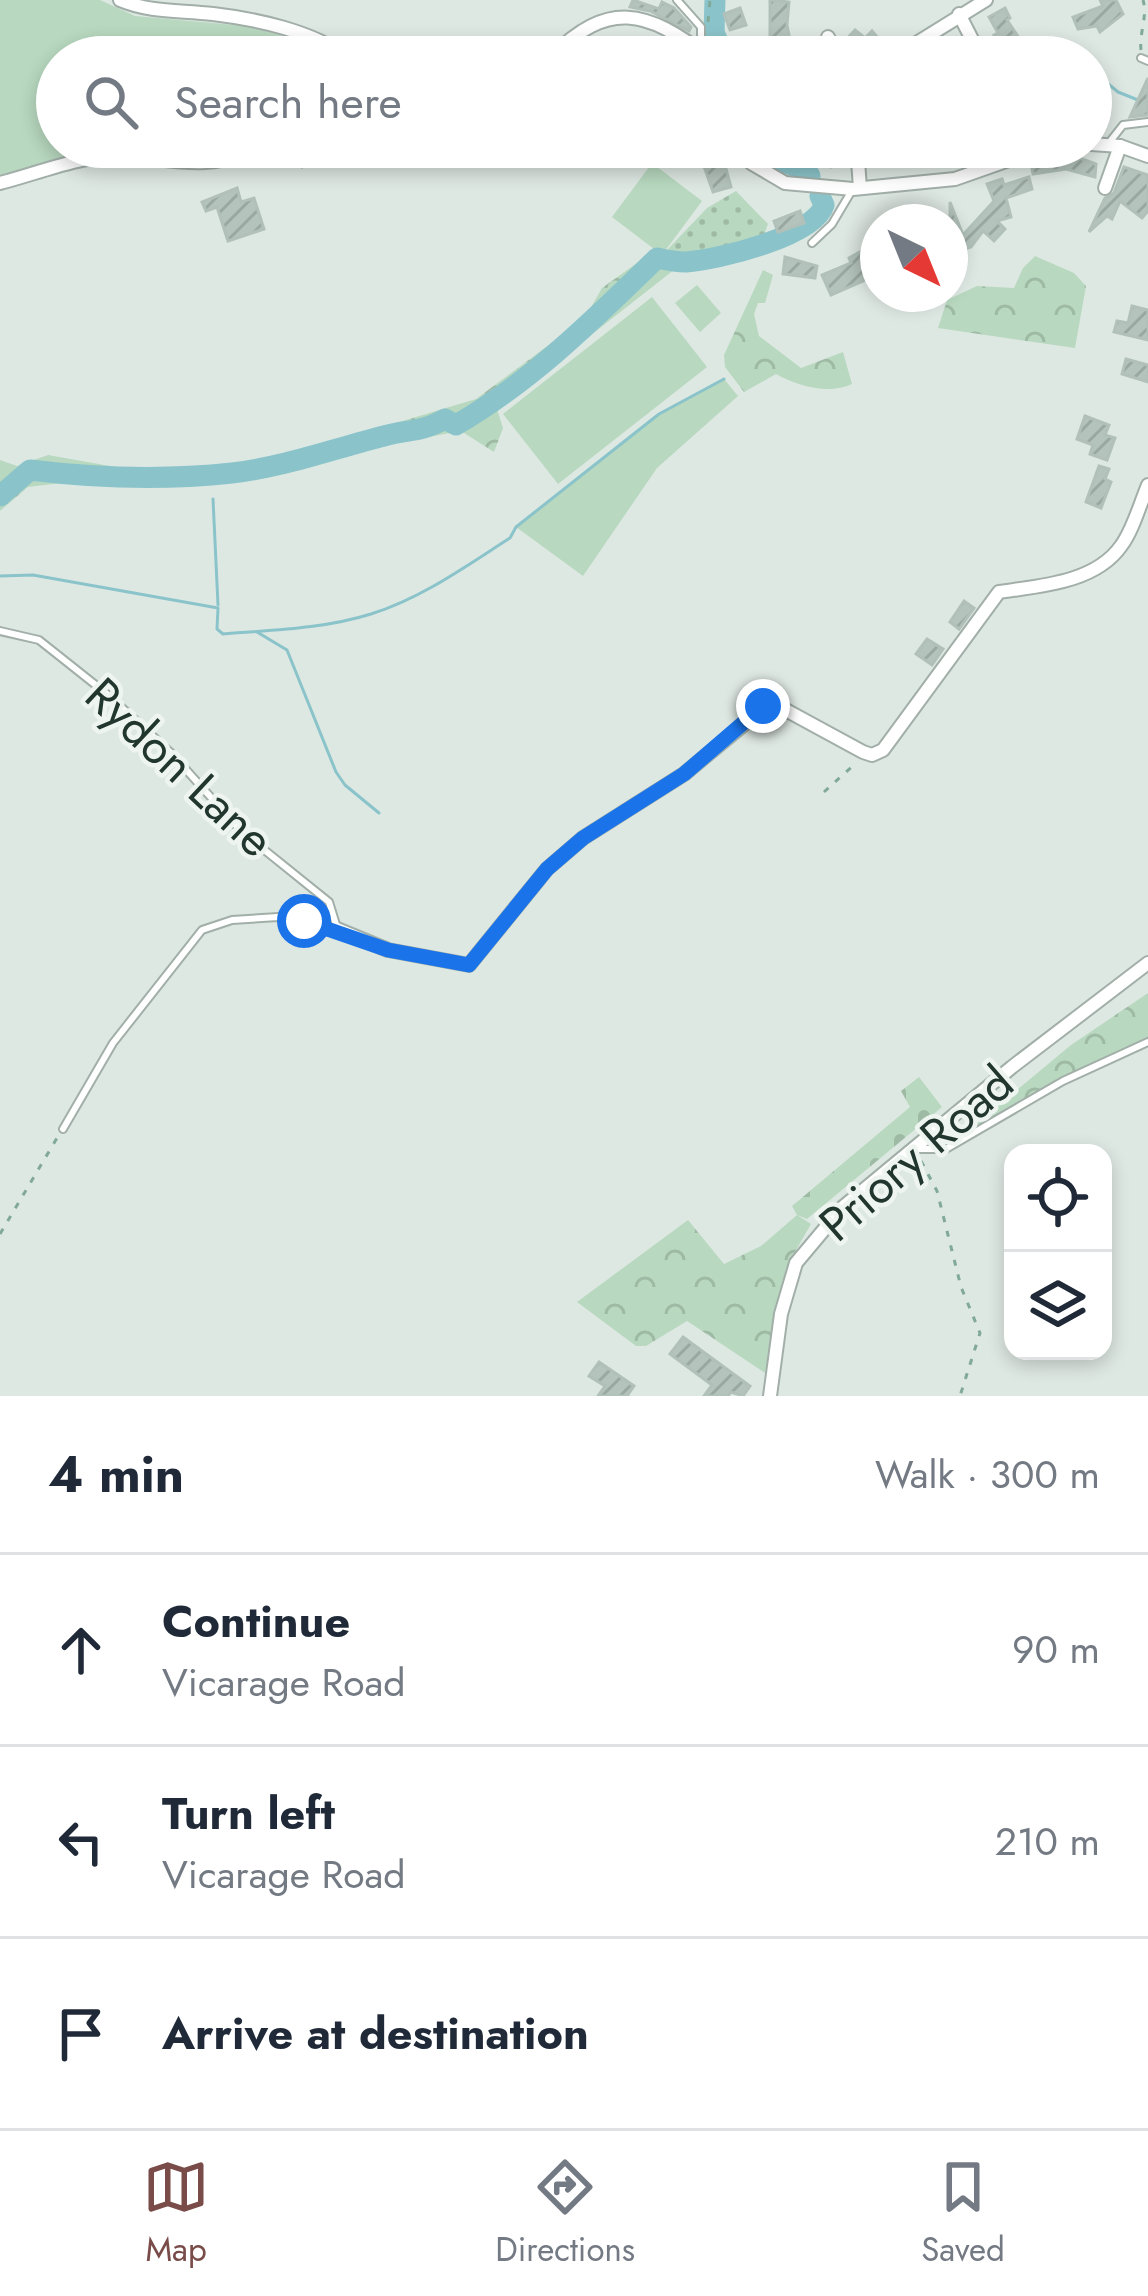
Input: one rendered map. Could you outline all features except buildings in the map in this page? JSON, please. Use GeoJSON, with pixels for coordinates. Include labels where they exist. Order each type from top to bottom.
{"type":"FeatureCollection","features":[{"type":"Feature","properties":{"kind":"street"},"geometry":{"type":"LineString","coordinates":[[120,0],[160,11],[213,14],[304,36]]}},
{"type":"Feature","properties":{"kind":"street"},"geometry":{"type":"LineString","coordinates":[[925,36],[986,0]]}},
{"type":"Feature","properties":{"kind":"street"},"geometry":{"type":"LineString","coordinates":[[575,36],[622,11],[674,36]]}},
{"type":"Feature","properties":{"kind":"street"},"geometry":{"type":"LineString","coordinates":[[958,14],[970,36]]}},
{"type":"Feature","properties":{"kind":"street"},"geometry":{"type":"LineString","coordinates":[[1112,155],[1114,145],[1148,156]]}},
{"type":"Feature","properties":{"kind":"street"},"geometry":{"type":"LineString","coordinates":[[0,183],[59,168]]}},
{"type":"Feature","properties":{"kind":"street"},"geometry":{"type":"LineString","coordinates":[[760,168],[785,183],[856,189],[992,168]]}},
{"type":"Feature","properties":{"kind":"street"},"geometry":{"type":"LineString","coordinates":[[856,168],[856,189]]}},
{"type":"Feature","properties":{"kind":"street"},"geometry":{"type":"LineString","coordinates":[[1105,188],[1109,168]]}},
{"type":"Feature","properties":{"kind":"street"},"geometry":{"type":"LineString","coordinates":[[337,929],[388,950],[469,965],[482,954],[512,909],[565,854],[684,774],[771,702],[868,753],[883,750],[999,592],[1059,583],[1096,568],[1121,546],[1148,484]]}},
{"type":"Feature","properties":{"kind":"street","name":"Priory Road"},"geometry":{"type":"LineString","coordinates":[[770,1396],[781,1314],[796,1263],[843,1207],[1148,963]]}},
{"type":"Feature","properties":{"kind":"lane"},"geometry":{"type":"LineString","coordinates":[[677,0],[700,27],[702,36]]}},
{"type":"Feature","properties":{"kind":"lane"},"geometry":{"type":"LineString","coordinates":[[1114,145],[1123,124],[1148,122]]}},
{"type":"Feature","properties":{"kind":"lane"},"geometry":{"type":"LineString","coordinates":[[812,243],[856,189]]}},
{"type":"Feature","properties":{"kind":"lane","name":"Rydon Lane"},"geometry":{"type":"LineString","coordinates":[[0,631],[39,640],[107,694],[172,754],[242,832],[329,902],[337,929]]}},
{"type":"Feature","properties":{"kind":"lane"},"geometry":{"type":"LineString","coordinates":[[63,1129],[113,1043],[202,930],[232,920],[278,917],[337,929]]}},
{"type":"Feature","properties":{"kind":"lane"},"geometry":{"type":"LineString","coordinates":[[914,1149],[946,1150],[1063,1081],[1148,1042]]}},
{"type":"Feature","properties":{"kind":"path"},"geometry":{"type":"LineString","coordinates":[[1143,0],[1148,9],[1140,36],[1145,60]]}},
{"type":"Feature","properties":{"kind":"path"},"geometry":{"type":"LineString","coordinates":[[824,792],[868,753]]}},
{"type":"Feature","properties":{"kind":"path"},"geometry":{"type":"LineString","coordinates":[[0,1234],[63,1129]]}},
{"type":"Feature","properties":{"kind":"path"},"geometry":{"type":"LineString","coordinates":[[914,1149],[937,1191],[961,1287],[980,1333],[960,1396]]}},
{"type":"Feature","properties":{"kind":"green space"},"geometry":{"type":"Polygon","coordinates":[[[0,0],[100,0],[135,16],[246,26],[284,36],[36,36],[36,166],[0,175],[0,0]]]}},
{"type":"Feature","properties":{"kind":"green space"},"geometry":{"type":"Polygon","coordinates":[[[648,168],[659,168],[702,201],[662,255],[612,217],[648,168]]]}},
{"type":"Feature","properties":{"kind":"green space"},"geometry":{"type":"Polygon","coordinates":[[[736,191],[768,224],[761,243],[684,262],[667,250],[707,208],[736,191]]]}},
{"type":"Feature","properties":{"kind":"green space"},"geometry":{"type":"Polygon","coordinates":[[[655,250],[667,250],[684,262],[497,409],[503,428],[494,452],[461,431],[346,452],[266,476],[212,483],[77,481],[28,487],[0,511],[0,460],[17,466],[48,455],[121,468],[249,467],[476,399],[585,318],[602,288],[655,250]]]}},
{"type":"Feature","properties":{"kind":"green space"},"geometry":{"type":"Polygon","coordinates":[[[1035,256],[1074,273],[1086,286],[1075,348],[938,328],[943,312],[968,312],[968,290],[977,286],[1014,288],[1035,256]]]}},
{"type":"Feature","properties":{"kind":"green space"},"geometry":{"type":"Polygon","coordinates":[[[763,270],[773,275],[765,303],[758,303],[754,314],[759,336],[801,368],[843,352],[852,384],[813,388],[776,374],[744,392],[725,367],[724,355],[763,270]]]}},
{"type":"Feature","properties":{"kind":"green space"},"geometry":{"type":"Polygon","coordinates":[[[697,285],[721,313],[700,332],[675,303],[697,285]]]}},
{"type":"Feature","properties":{"kind":"green space"},"geometry":{"type":"Polygon","coordinates":[[[652,297],[707,367],[558,484],[503,414],[652,297]]]}},
{"type":"Feature","properties":{"kind":"green space"},"geometry":{"type":"Polygon","coordinates":[[[724,379],[738,396],[657,468],[583,576],[516,527],[659,414],[724,379]]]}},
{"type":"Feature","properties":{"kind":"green space"},"geometry":{"type":"Polygon","coordinates":[[[1148,993],[1148,1042],[1063,1081],[946,1149],[1071,1045],[1148,993]]]}},
{"type":"Feature","properties":{"kind":"green space"},"geometry":{"type":"Polygon","coordinates":[[[919,1077],[942,1107],[807,1219],[797,1215],[792,1206],[910,1107],[901,1091],[919,1077]]]}},
{"type":"Feature","properties":{"kind":"green space"},"geometry":{"type":"Polygon","coordinates":[[[797,1215],[811,1224],[792,1257],[765,1373],[687,1321],[646,1346],[636,1346],[577,1302],[688,1220],[724,1264],[761,1246],[797,1215]]]}},
{"type":"Feature","properties":{"kind":"waterway"},"geometry":{"type":"LineString","coordinates":[[715,0],[716,36]]}},
{"type":"Feature","properties":{"kind":"waterway"},"geometry":{"type":"LineString","coordinates":[[1112,87],[1138,100]]}},
{"type":"Feature","properties":{"kind":"waterway"},"geometry":{"type":"LineString","coordinates":[[799,168],[810,176]]}},
{"type":"Feature","properties":{"kind":"waterway"},"geometry":{"type":"LineString","coordinates":[[0,496],[30,470],[131,477],[232,473],[421,429],[445,419],[456,425],[537,369],[657,258],[701,260],[764,244],[817,216],[824,205],[820,196]]}},
{"type":"Feature","properties":{"kind":"waterway"},"geometry":{"type":"LineString","coordinates":[[0,576],[33,575],[218,608],[217,629],[223,634],[353,619],[408,599],[510,538],[516,527],[659,414],[724,379]]}},
{"type":"Feature","properties":{"kind":"waterway"},"geometry":{"type":"LineString","coordinates":[[213,499],[218,605]]}},
{"type":"Feature","properties":{"kind":"waterway"},"geometry":{"type":"LineString","coordinates":[[257,632],[287,650],[336,772],[379,813]]}},
{"type":"Feature","properties":{"kind":"route"},"geometry":{"type":"LineString","coordinates":[[304,921],[388,950],[469,965],[547,869],[583,838],[684,774],[763,706]]}}]}
